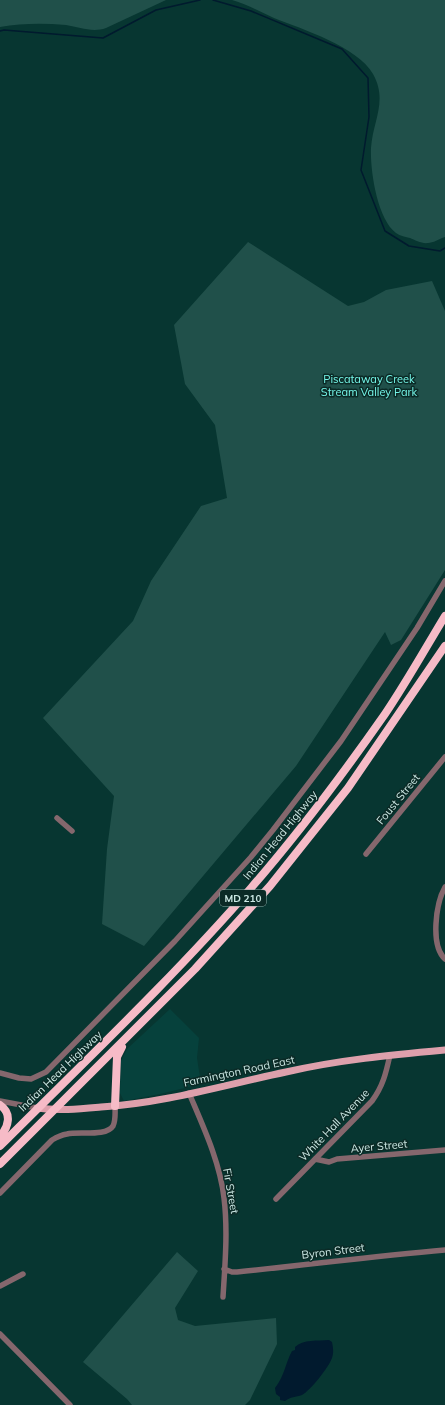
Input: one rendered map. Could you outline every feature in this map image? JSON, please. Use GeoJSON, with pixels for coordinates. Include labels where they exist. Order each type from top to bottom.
{"type":"FeatureCollection","features":[{"type":"Feature","properties":{"kind":"highway","name":"Indian Head Highway"},"geometry":{"type":"LineString","coordinates":[[0,1146],[184,962],[252,887],[328,792],[382,719],[445,616]]}},
{"type":"Feature","properties":{"kind":"highway","name":"Indian Head Highway"},"geometry":{"type":"LineString","coordinates":[[0,1164],[195,969],[270,886],[348,788],[445,646]]}},
{"type":"Feature","properties":{"kind":"highway"},"geometry":{"type":"LineString","coordinates":[[115,1106],[118,1053],[142,1022]]}},
{"type":"Feature","properties":{"kind":"highway"},"geometry":{"type":"LineString","coordinates":[[0,1105],[7,1113],[8,1123],[5,1131],[0,1136]]}},
{"type":"Feature","properties":{"kind":"main road","name":"Farmington Road East"},"geometry":{"type":"LineString","coordinates":[[37,1108],[54,1110],[149,1102],[318,1065],[390,1055],[445,1050]]}},
{"type":"Feature","properties":{"kind":"street"},"geometry":{"type":"LineString","coordinates":[[0,1073],[30,1079],[46,1072],[175,941],[215,898],[273,830],[341,741],[417,628],[445,582]]}},
{"type":"Feature","properties":{"kind":"street","name":"Foust Street"},"geometry":{"type":"LineString","coordinates":[[366,854],[445,756]]}},
{"type":"Feature","properties":{"kind":"street"},"geometry":{"type":"LineString","coordinates":[[56,818],[72,830]]}},
{"type":"Feature","properties":{"kind":"street"},"geometry":{"type":"LineString","coordinates":[[444,958],[438,945],[437,913],[439,900],[445,887]]}},
{"type":"Feature","properties":{"kind":"street","name":"White Hall Avenue"},"geometry":{"type":"LineString","coordinates":[[276,1199],[364,1110],[380,1091],[390,1055]]}},
{"type":"Feature","properties":{"kind":"street","name":"Fir Street"},"geometry":{"type":"LineString","coordinates":[[189,1093],[209,1139],[222,1185],[227,1232],[224,1268],[224,1297]]}},
{"type":"Feature","properties":{"kind":"street"},"geometry":{"type":"LineString","coordinates":[[0,1102],[37,1108]]}},
{"type":"Feature","properties":{"kind":"street"},"geometry":{"type":"LineString","coordinates":[[0,1193],[58,1137],[68,1133],[100,1133],[109,1130],[113,1125],[115,1106]]}},
{"type":"Feature","properties":{"kind":"street","name":"Ayer Street"},"geometry":{"type":"LineString","coordinates":[[315,1159],[329,1162],[337,1159],[445,1150]]}},
{"type":"Feature","properties":{"kind":"street","name":"Byron Street"},"geometry":{"type":"LineString","coordinates":[[224,1268],[232,1272],[237,1272],[445,1250]]}},
{"type":"Feature","properties":{"kind":"street"},"geometry":{"type":"LineString","coordinates":[[0,1286],[23,1274]]}},
{"type":"Feature","properties":{"kind":"street"},"geometry":{"type":"LineString","coordinates":[[0,1334],[70,1405]]}},
{"type":"Feature","properties":{"kind":"shaded area"},"geometry":{"type":"Polygon","coordinates":[[[170,1009],[199,1038],[197,1058],[201,1084],[124,1101],[120,1093],[121,1061],[127,1049],[170,1009]]]}},
{"type":"Feature","properties":{"kind":"shaded area"},"geometry":{"type":"Polygon","coordinates":[[[329,1340],[332,1342],[333,1356],[319,1378],[310,1389],[302,1395],[285,1401],[280,1400],[280,1397],[276,1394],[275,1388],[281,1379],[292,1351],[295,1350],[295,1347],[298,1344],[306,1342],[329,1340]]]}},
{"type":"Feature","properties":{"kind":"green space"},"geometry":{"type":"Polygon","coordinates":[[[0,0],[166,0],[106,28],[96,30],[50,24],[25,24],[0,27],[0,0]]]}},
{"type":"Feature","properties":{"kind":"green space"},"geometry":{"type":"Polygon","coordinates":[[[232,0],[445,0],[445,237],[430,243],[419,242],[396,233],[389,226],[384,217],[379,206],[373,181],[371,157],[372,138],[378,111],[379,93],[373,74],[366,64],[342,47],[314,33],[232,0]]]}},
{"type":"Feature","properties":{"kind":"green space","name":"Piscataway Creek Stream Valley Park"},"geometry":{"type":"Polygon","coordinates":[[[248,242],[348,306],[364,302],[386,290],[432,281],[445,311],[445,570],[401,640],[391,645],[385,632],[296,766],[144,946],[102,924],[107,849],[114,796],[43,718],[133,621],[151,581],[201,506],[227,498],[215,425],[185,384],[174,325],[248,242]]]}},
{"type":"Feature","properties":{"kind":"green space"},"geometry":{"type":"Polygon","coordinates":[[[177,1252],[198,1271],[175,1308],[178,1320],[195,1326],[276,1318],[277,1344],[250,1400],[245,1405],[132,1405],[127,1399],[83,1362],[177,1252]]]}},
{"type":"Feature","properties":{"kind":"waterway"},"geometry":{"type":"LineString","coordinates":[[0,31],[4,30],[103,38],[156,10],[200,0]]}},
{"type":"Feature","properties":{"kind":"waterway"},"geometry":{"type":"LineString","coordinates":[[213,0],[251,11],[342,49],[368,78],[369,117],[361,170],[385,231],[409,246],[440,251],[445,248]]}}]}
